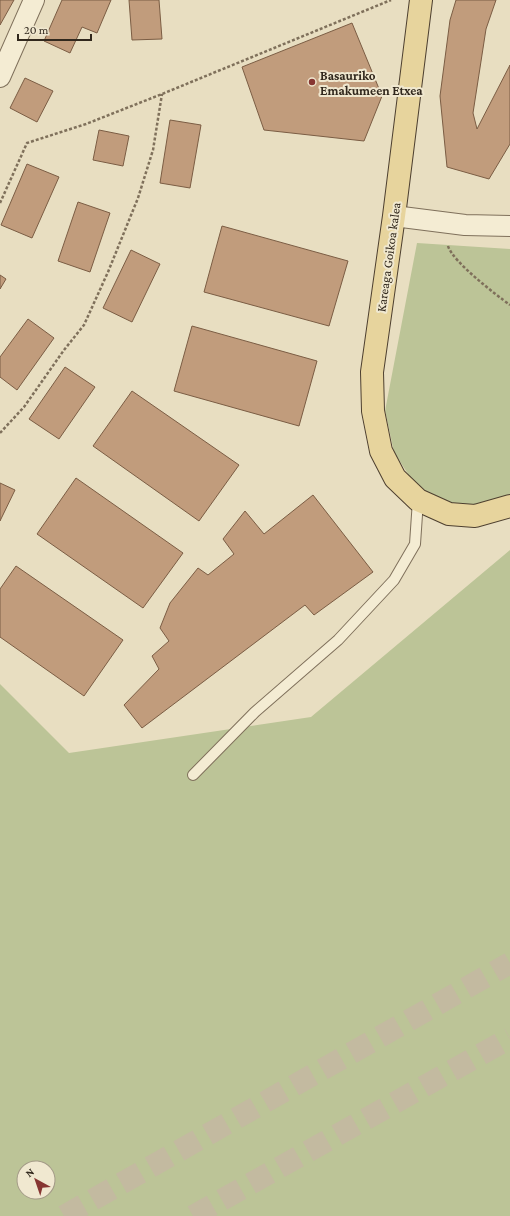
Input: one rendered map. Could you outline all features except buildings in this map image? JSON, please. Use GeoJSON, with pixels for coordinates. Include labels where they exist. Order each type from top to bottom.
{"type":"FeatureCollection","features":[{"type":"Feature","properties":{"kind":"main road","name":"Kareaga Goikoa kalea"},"geometry":{"type":"LineString","coordinates":[[421,0],[394,216],[372,372],[373,411],[381,451],[395,478],[418,500],[449,514],[475,516],[510,506]]}},
{"type":"Feature","properties":{"kind":"street"},"geometry":{"type":"LineString","coordinates":[[0,77],[34,0]]}},
{"type":"Feature","properties":{"kind":"street"},"geometry":{"type":"LineString","coordinates":[[394,216],[465,225],[510,226]]}},
{"type":"Feature","properties":{"kind":"lane"},"geometry":{"type":"LineString","coordinates":[[193,775],[255,712],[338,640],[394,580],[415,544],[418,500]]}},
{"type":"Feature","properties":{"kind":"path"},"geometry":{"type":"LineString","coordinates":[[0,204],[27,143],[86,124],[391,0]]}},
{"type":"Feature","properties":{"kind":"path"},"geometry":{"type":"LineString","coordinates":[[0,433],[24,407],[64,350],[84,325],[108,272],[138,198],[153,150],[162,94]]}},
{"type":"Feature","properties":{"kind":"path"},"geometry":{"type":"LineString","coordinates":[[448,246],[464,267],[510,305]]}},
{"type":"Feature","properties":{"kind":"green space"},"geometry":{"type":"Polygon","coordinates":[[[417,243],[510,249],[510,498],[487,506],[441,505],[415,485],[394,452],[385,411],[417,243]]]}},
{"type":"Feature","properties":{"kind":"green space"},"geometry":{"type":"Polygon","coordinates":[[[510,550],[510,1216],[0,1216],[0,684],[69,753],[311,717],[510,550]]]}},
{"type":"Feature","properties":{"kind":"tunnel"},"geometry":{"type":"LineString","coordinates":[[64,1216],[510,963]]}},
{"type":"Feature","properties":{"kind":"tunnel"},"geometry":{"type":"LineString","coordinates":[[193,1216],[510,1038]]}},
{"type":"Feature","properties":{"kind":"place","name":"Basauriko Emakumeen Etxea"},"geometry":{"type":"Point","coordinates":[312,82]}}]}
